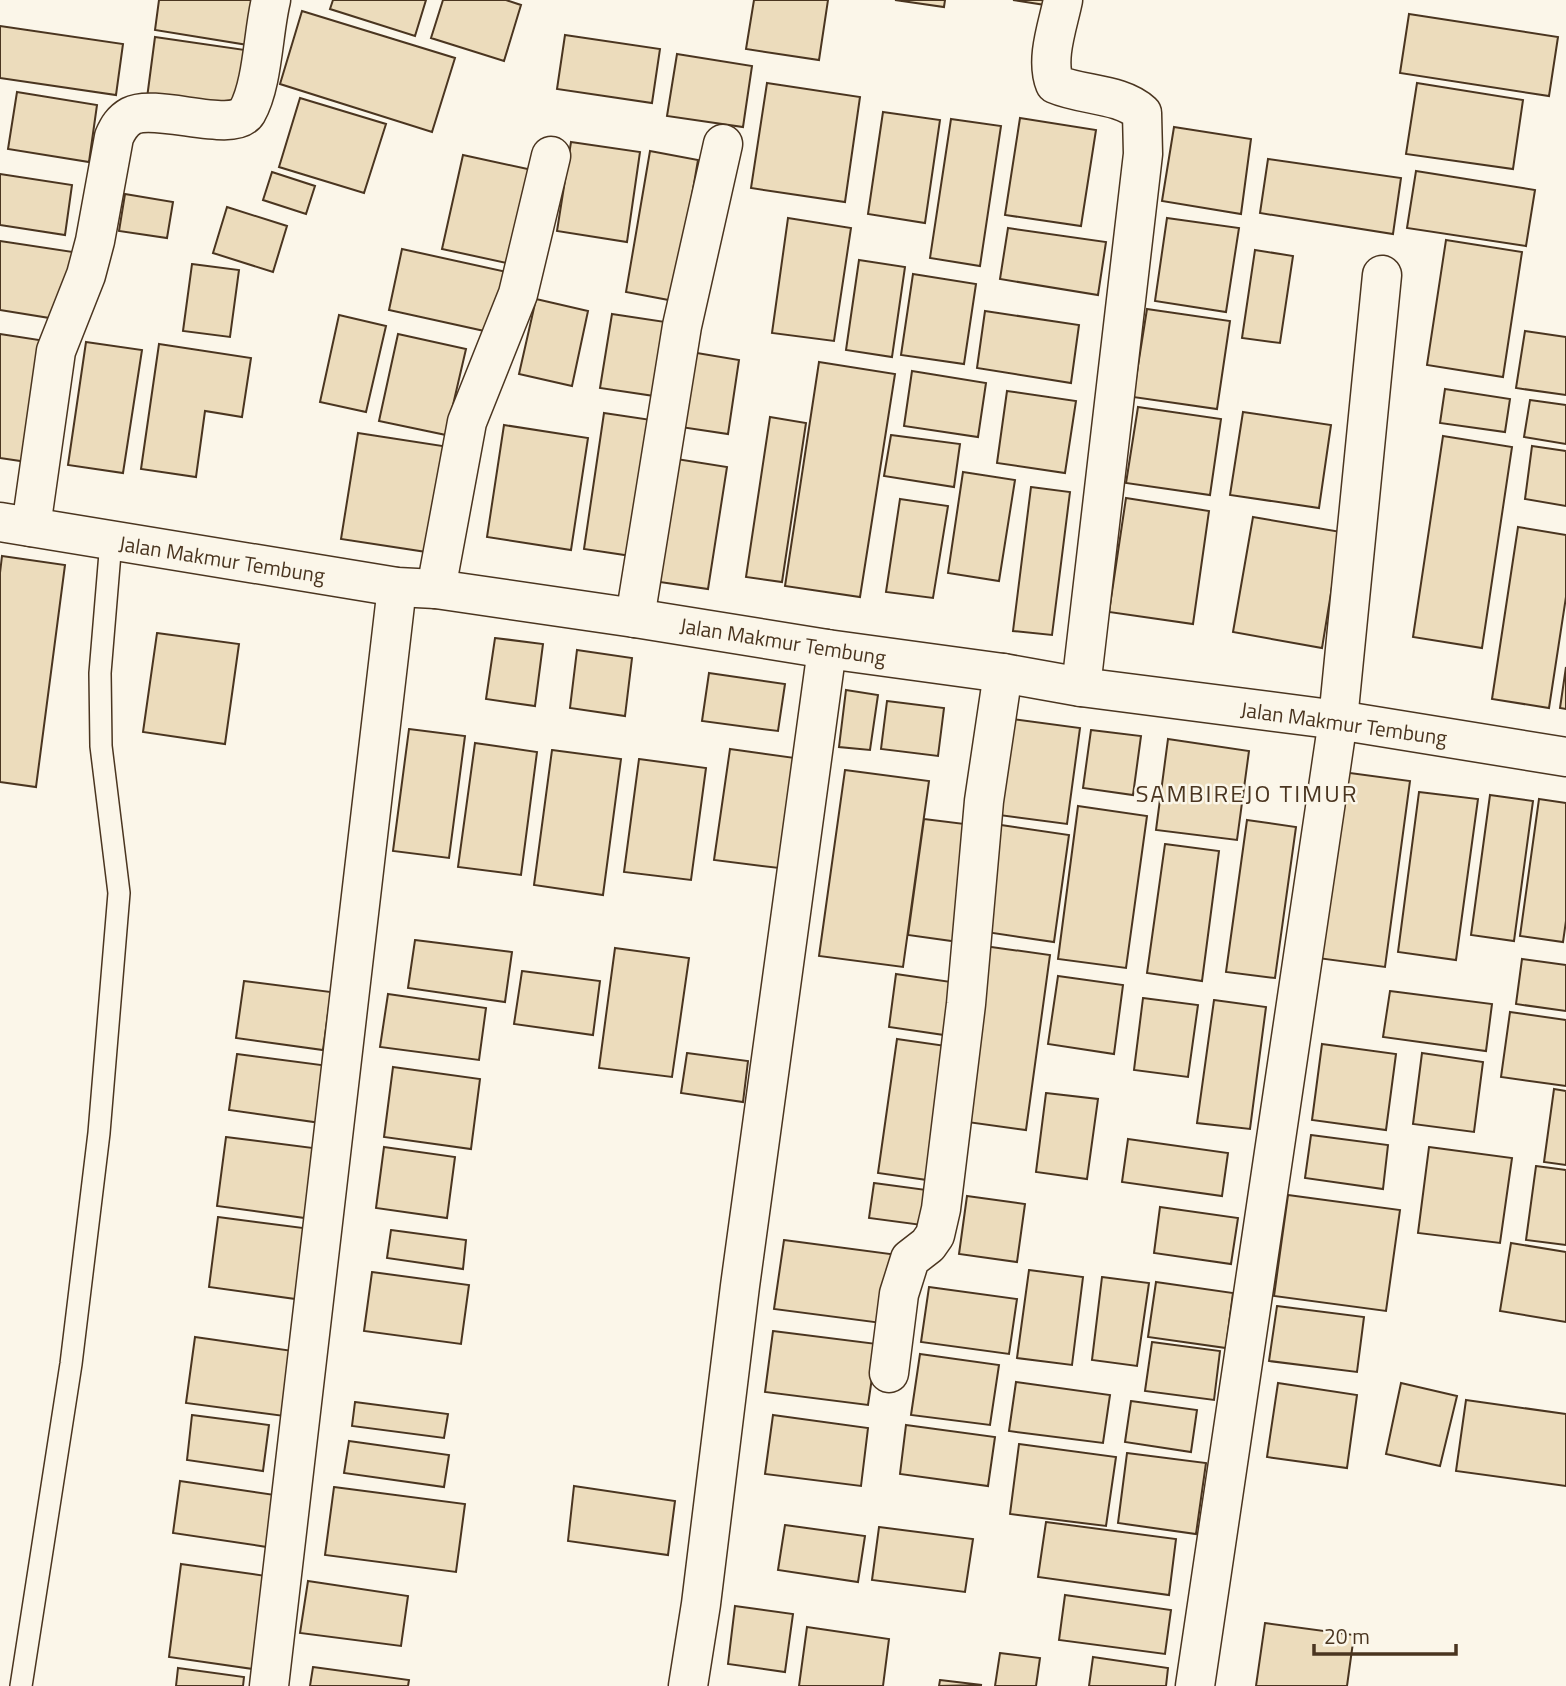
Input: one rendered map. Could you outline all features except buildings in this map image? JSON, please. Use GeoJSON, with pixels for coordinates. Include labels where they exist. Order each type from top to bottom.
{"type":"FeatureCollection","features":[{"type":"Feature","properties":{"kind":"street"},"geometry":{"type":"LineString","coordinates":[[15,524],[56,351],[86,275],[114,137],[120,125],[133,115],[182,115],[223,121],[239,120],[247,114],[258,81],[271,0]]}},
{"type":"Feature","properties":{"kind":"street"},"geometry":{"type":"LineString","coordinates":[[1063,0],[1052,56],[1055,84],[1072,92],[1132,104],[1142,113],[1143,154],[1081,687]]}},
{"type":"Feature","properties":{"kind":"street"},"geometry":{"type":"LineString","coordinates":[[635,618],[682,326],[723,144]]}},
{"type":"Feature","properties":{"kind":"street"},"geometry":{"type":"LineString","coordinates":[[436,589],[467,422],[518,295],[551,156]]}},
{"type":"Feature","properties":{"kind":"street"},"geometry":{"type":"LineString","coordinates":[[1195,1686],[1338,720],[1382,275]]}},
{"type":"Feature","properties":{"kind":"street","name":"Jalan Makmur Tembung"},"geometry":{"type":"LineString","coordinates":[[15,524],[397,587],[436,589],[1003,673],[1081,687],[1338,720],[1566,757]]}},
{"type":"Feature","properties":{"kind":"street"},"geometry":{"type":"LineString","coordinates":[[270,1686],[397,587]]}},
{"type":"Feature","properties":{"kind":"street"},"geometry":{"type":"LineString","coordinates":[[688,1686],[827,649]]}},
{"type":"Feature","properties":{"kind":"street"},"geometry":{"type":"LineString","coordinates":[[889,1373],[899,1294],[910,1259],[928,1245],[935,1235],[941,1209],[967,1004],[984,801],[1003,673]]}},
{"type":"Feature","properties":{"kind":"lane"},"geometry":{"type":"LineString","coordinates":[[21,1686],[71,1364],[99,1133],[119,893],[101,746],[100,673],[111,541]]}},
{"type":"Feature","properties":{"kind":"district","name":"SAMBIREJO TIMUR"},"geometry":{"type":"Point","coordinates":[1247,793]}}]}
